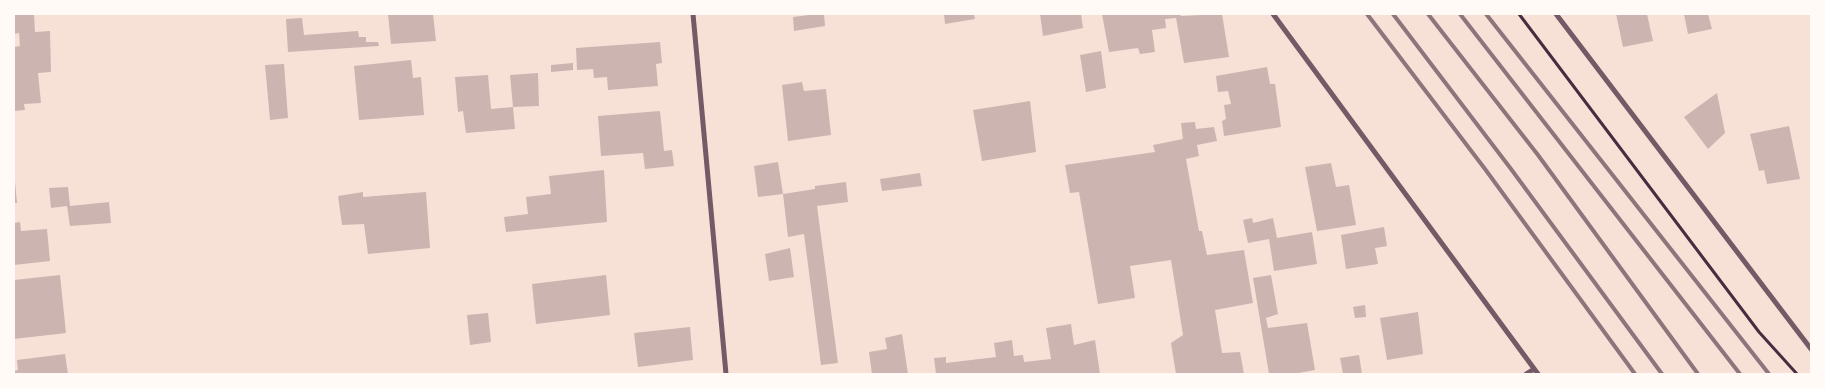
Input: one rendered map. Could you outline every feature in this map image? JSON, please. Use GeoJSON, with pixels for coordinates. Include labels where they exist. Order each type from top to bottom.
{"type":"FeatureCollection","features":[{"type":"Feature","properties":{"kind":"street"},"geometry":{"type":"LineString","coordinates":[[693,14],[726,374]]}},
{"type":"Feature","properties":{"kind":"street"},"geometry":{"type":"LineString","coordinates":[[1273,14],[1538,374]]}},
{"type":"Feature","properties":{"kind":"street"},"geometry":{"type":"LineString","coordinates":[[1556,14],[1811,349]]}},
{"type":"Feature","properties":{"kind":"street"},"geometry":{"type":"LineString","coordinates":[[1526,374],[1534,369]]}},
{"type":"Feature","properties":{"kind":"path"},"geometry":{"type":"LineString","coordinates":[[1519,14],[1758,332],[1797,374]]}},
{"type":"Feature","properties":{"kind":"building"},"geometry":{"type":"Polygon","coordinates":[[[14,14],[34,14],[35,32],[50,31],[51,72],[38,73],[41,103],[24,104],[25,110],[14,111],[14,47],[20,46],[19,33],[14,34],[14,14]]]}},
{"type":"Feature","properties":{"kind":"building"},"geometry":{"type":"Polygon","coordinates":[[[388,14],[433,14],[436,41],[391,44],[388,14]]]}},
{"type":"Feature","properties":{"kind":"building"},"geometry":{"type":"Polygon","coordinates":[[[824,14],[825,26],[794,31],[793,17],[824,14]]]}},
{"type":"Feature","properties":{"kind":"building"},"geometry":{"type":"Polygon","coordinates":[[[944,14],[974,14],[975,19],[945,24],[944,14]]]}},
{"type":"Feature","properties":{"kind":"building"},"geometry":{"type":"Polygon","coordinates":[[[1040,14],[1081,14],[1083,28],[1043,36],[1040,14]]]}},
{"type":"Feature","properties":{"kind":"building"},"geometry":{"type":"Polygon","coordinates":[[[1102,14],[1180,14],[1181,16],[1222,14],[1229,57],[1184,63],[1176,18],[1165,19],[1166,28],[1152,30],[1155,52],[1140,54],[1138,48],[1109,52],[1102,14]]]}},
{"type":"Feature","properties":{"kind":"building"},"geometry":{"type":"Polygon","coordinates":[[[1616,14],[1647,14],[1653,41],[1623,47],[1616,14]]]}},
{"type":"Feature","properties":{"kind":"building"},"geometry":{"type":"Polygon","coordinates":[[[1684,14],[1708,14],[1712,29],[1688,34],[1684,14]]]}},
{"type":"Feature","properties":{"kind":"building"},"geometry":{"type":"Polygon","coordinates":[[[302,18],[304,35],[358,31],[359,37],[366,37],[366,42],[378,42],[379,46],[288,52],[286,19],[302,18]]]}},
{"type":"Feature","properties":{"kind":"building"},"geometry":{"type":"Polygon","coordinates":[[[660,42],[662,63],[656,64],[658,86],[608,90],[607,77],[594,78],[593,69],[577,70],[576,48],[660,42]]]}},
{"type":"Feature","properties":{"kind":"building"},"geometry":{"type":"Polygon","coordinates":[[[1101,51],[1106,88],[1086,92],[1080,55],[1101,51]]]}},
{"type":"Feature","properties":{"kind":"building"},"geometry":{"type":"Polygon","coordinates":[[[411,60],[413,78],[421,77],[424,115],[359,120],[354,66],[411,60]]]}},
{"type":"Feature","properties":{"kind":"building"},"geometry":{"type":"Polygon","coordinates":[[[573,63],[573,70],[551,72],[551,65],[573,63]]]}},
{"type":"Feature","properties":{"kind":"building"},"geometry":{"type":"Polygon","coordinates":[[[284,64],[288,118],[270,120],[265,65],[284,64]]]}},
{"type":"Feature","properties":{"kind":"building"},"geometry":{"type":"Polygon","coordinates":[[[1267,67],[1270,84],[1275,84],[1281,127],[1224,136],[1222,121],[1226,119],[1224,105],[1231,104],[1228,91],[1218,92],[1216,76],[1267,67]]]}},
{"type":"Feature","properties":{"kind":"building"},"geometry":{"type":"Polygon","coordinates":[[[538,73],[539,106],[513,107],[510,75],[538,73]]]}},
{"type":"Feature","properties":{"kind":"building"},"geometry":{"type":"Polygon","coordinates":[[[488,75],[491,109],[513,107],[515,129],[466,133],[463,111],[458,112],[455,77],[488,75]]]}},
{"type":"Feature","properties":{"kind":"building"},"geometry":{"type":"Polygon","coordinates":[[[802,82],[804,91],[826,89],[831,135],[788,141],[782,85],[802,82]]]}},
{"type":"Feature","properties":{"kind":"building"},"geometry":{"type":"Polygon","coordinates":[[[1717,93],[1725,133],[1708,149],[1684,117],[1717,93]]]}},
{"type":"Feature","properties":{"kind":"building"},"geometry":{"type":"Polygon","coordinates":[[[1030,101],[1036,152],[982,161],[973,110],[1030,101]]]}},
{"type":"Feature","properties":{"kind":"building"},"geometry":{"type":"Polygon","coordinates":[[[660,111],[664,151],[672,150],[674,166],[645,169],[643,153],[601,156],[598,116],[660,111]]]}},
{"type":"Feature","properties":{"kind":"building"},"geometry":{"type":"Polygon","coordinates":[[[1195,122],[1196,129],[1214,127],[1217,141],[1197,145],[1199,156],[1186,159],[1199,231],[1202,231],[1207,255],[1244,250],[1253,303],[1215,310],[1222,353],[1240,352],[1244,374],[1176,374],[1171,343],[1183,335],[1171,260],[1130,266],[1135,298],[1098,304],[1079,192],[1070,193],[1065,165],[1155,152],[1153,145],[1183,139],[1181,123],[1195,122]]]}},
{"type":"Feature","properties":{"kind":"building"},"geometry":{"type":"Polygon","coordinates":[[[1789,126],[1800,179],[1767,184],[1764,170],[1759,171],[1750,134],[1789,126]]]}},
{"type":"Feature","properties":{"kind":"building"},"geometry":{"type":"Polygon","coordinates":[[[778,162],[783,194],[758,197],[754,166],[778,162]]]}},
{"type":"Feature","properties":{"kind":"building"},"geometry":{"type":"Polygon","coordinates":[[[1331,163],[1336,187],[1349,185],[1356,225],[1317,231],[1305,167],[1331,163]]]}},
{"type":"Feature","properties":{"kind":"building"},"geometry":{"type":"Polygon","coordinates":[[[604,170],[607,222],[506,232],[504,217],[528,214],[526,197],[551,194],[549,176],[604,170]]]}},
{"type":"Feature","properties":{"kind":"building"},"geometry":{"type":"Polygon","coordinates":[[[920,173],[922,186],[882,191],[880,179],[920,173]]]}},
{"type":"Feature","properties":{"kind":"building"},"geometry":{"type":"Polygon","coordinates":[[[15,181],[17,203],[14,203],[15,181]]]}},
{"type":"Feature","properties":{"kind":"building"},"geometry":{"type":"Polygon","coordinates":[[[846,182],[848,202],[817,206],[838,363],[821,365],[804,234],[788,237],[783,194],[815,189],[815,186],[846,182]]]}},
{"type":"Feature","properties":{"kind":"building"},"geometry":{"type":"Polygon","coordinates":[[[68,187],[70,206],[109,202],[111,223],[70,226],[67,206],[51,208],[49,188],[68,187]]]}},
{"type":"Feature","properties":{"kind":"building"},"geometry":{"type":"Polygon","coordinates":[[[363,192],[363,197],[426,192],[430,248],[368,254],[364,224],[342,225],[338,196],[363,192]]]}},
{"type":"Feature","properties":{"kind":"building"},"geometry":{"type":"Polygon","coordinates":[[[1252,218],[1253,223],[1273,218],[1277,238],[1312,232],[1317,264],[1274,271],[1269,239],[1248,243],[1243,220],[1252,218]]]}},
{"type":"Feature","properties":{"kind":"building"},"geometry":{"type":"Polygon","coordinates":[[[20,222],[21,231],[47,229],[50,261],[14,265],[14,223],[20,222]]]}},
{"type":"Feature","properties":{"kind":"building"},"geometry":{"type":"Polygon","coordinates":[[[1384,227],[1387,246],[1375,248],[1378,264],[1346,269],[1341,235],[1384,227]]]}},
{"type":"Feature","properties":{"kind":"building"},"geometry":{"type":"Polygon","coordinates":[[[790,248],[794,277],[769,281],[765,254],[790,248]]]}},
{"type":"Feature","properties":{"kind":"building"},"geometry":{"type":"Polygon","coordinates":[[[60,275],[66,333],[14,339],[14,280],[60,275]]]}},
{"type":"Feature","properties":{"kind":"building"},"geometry":{"type":"Polygon","coordinates":[[[606,275],[610,315],[536,324],[532,284],[606,275]]]}},
{"type":"Feature","properties":{"kind":"building"},"geometry":{"type":"Polygon","coordinates":[[[1271,275],[1278,314],[1266,318],[1268,328],[1307,323],[1315,370],[1293,374],[1269,374],[1253,278],[1271,275]]]}},
{"type":"Feature","properties":{"kind":"building"},"geometry":{"type":"Polygon","coordinates":[[[1365,305],[1366,317],[1355,318],[1353,307],[1365,305]]]}},
{"type":"Feature","properties":{"kind":"building"},"geometry":{"type":"Polygon","coordinates":[[[1418,312],[1423,354],[1387,360],[1380,318],[1418,312]]]}},
{"type":"Feature","properties":{"kind":"building"},"geometry":{"type":"Polygon","coordinates":[[[488,313],[491,342],[470,345],[467,315],[488,313]]]}},
{"type":"Feature","properties":{"kind":"building"},"geometry":{"type":"Polygon","coordinates":[[[1071,324],[1074,345],[1095,340],[1100,374],[936,374],[934,358],[946,357],[946,363],[996,357],[994,343],[1012,340],[1014,356],[1023,355],[1024,362],[1051,359],[1046,328],[1071,324]]]}},
{"type":"Feature","properties":{"kind":"building"},"geometry":{"type":"Polygon","coordinates":[[[690,327],[693,360],[638,367],[634,333],[690,327]]]}},
{"type":"Feature","properties":{"kind":"building"},"geometry":{"type":"Polygon","coordinates":[[[902,334],[908,374],[872,374],[869,352],[887,349],[885,338],[902,334]]]}},
{"type":"Feature","properties":{"kind":"building"},"geometry":{"type":"Polygon","coordinates":[[[65,354],[68,374],[14,374],[14,371],[18,370],[17,360],[65,354]]]}},
{"type":"Feature","properties":{"kind":"building"},"geometry":{"type":"Polygon","coordinates":[[[1359,355],[1362,374],[1343,374],[1340,358],[1359,355]]]}},
{"type":"Feature","properties":{"kind":"railway"},"geometry":{"type":"LineString","coordinates":[[1367,14],[1485,169],[1635,374]]}},
{"type":"Feature","properties":{"kind":"railway"},"geometry":{"type":"LineString","coordinates":[[1393,14],[1511,169],[1662,374]]}},
{"type":"Feature","properties":{"kind":"railway"},"geometry":{"type":"LineString","coordinates":[[1428,14],[1538,155],[1698,374]]}},
{"type":"Feature","properties":{"kind":"railway"},"geometry":{"type":"LineString","coordinates":[[1460,14],[1740,374]]}},
{"type":"Feature","properties":{"kind":"railway"},"geometry":{"type":"LineString","coordinates":[[1486,14],[1769,374]]}}]}
